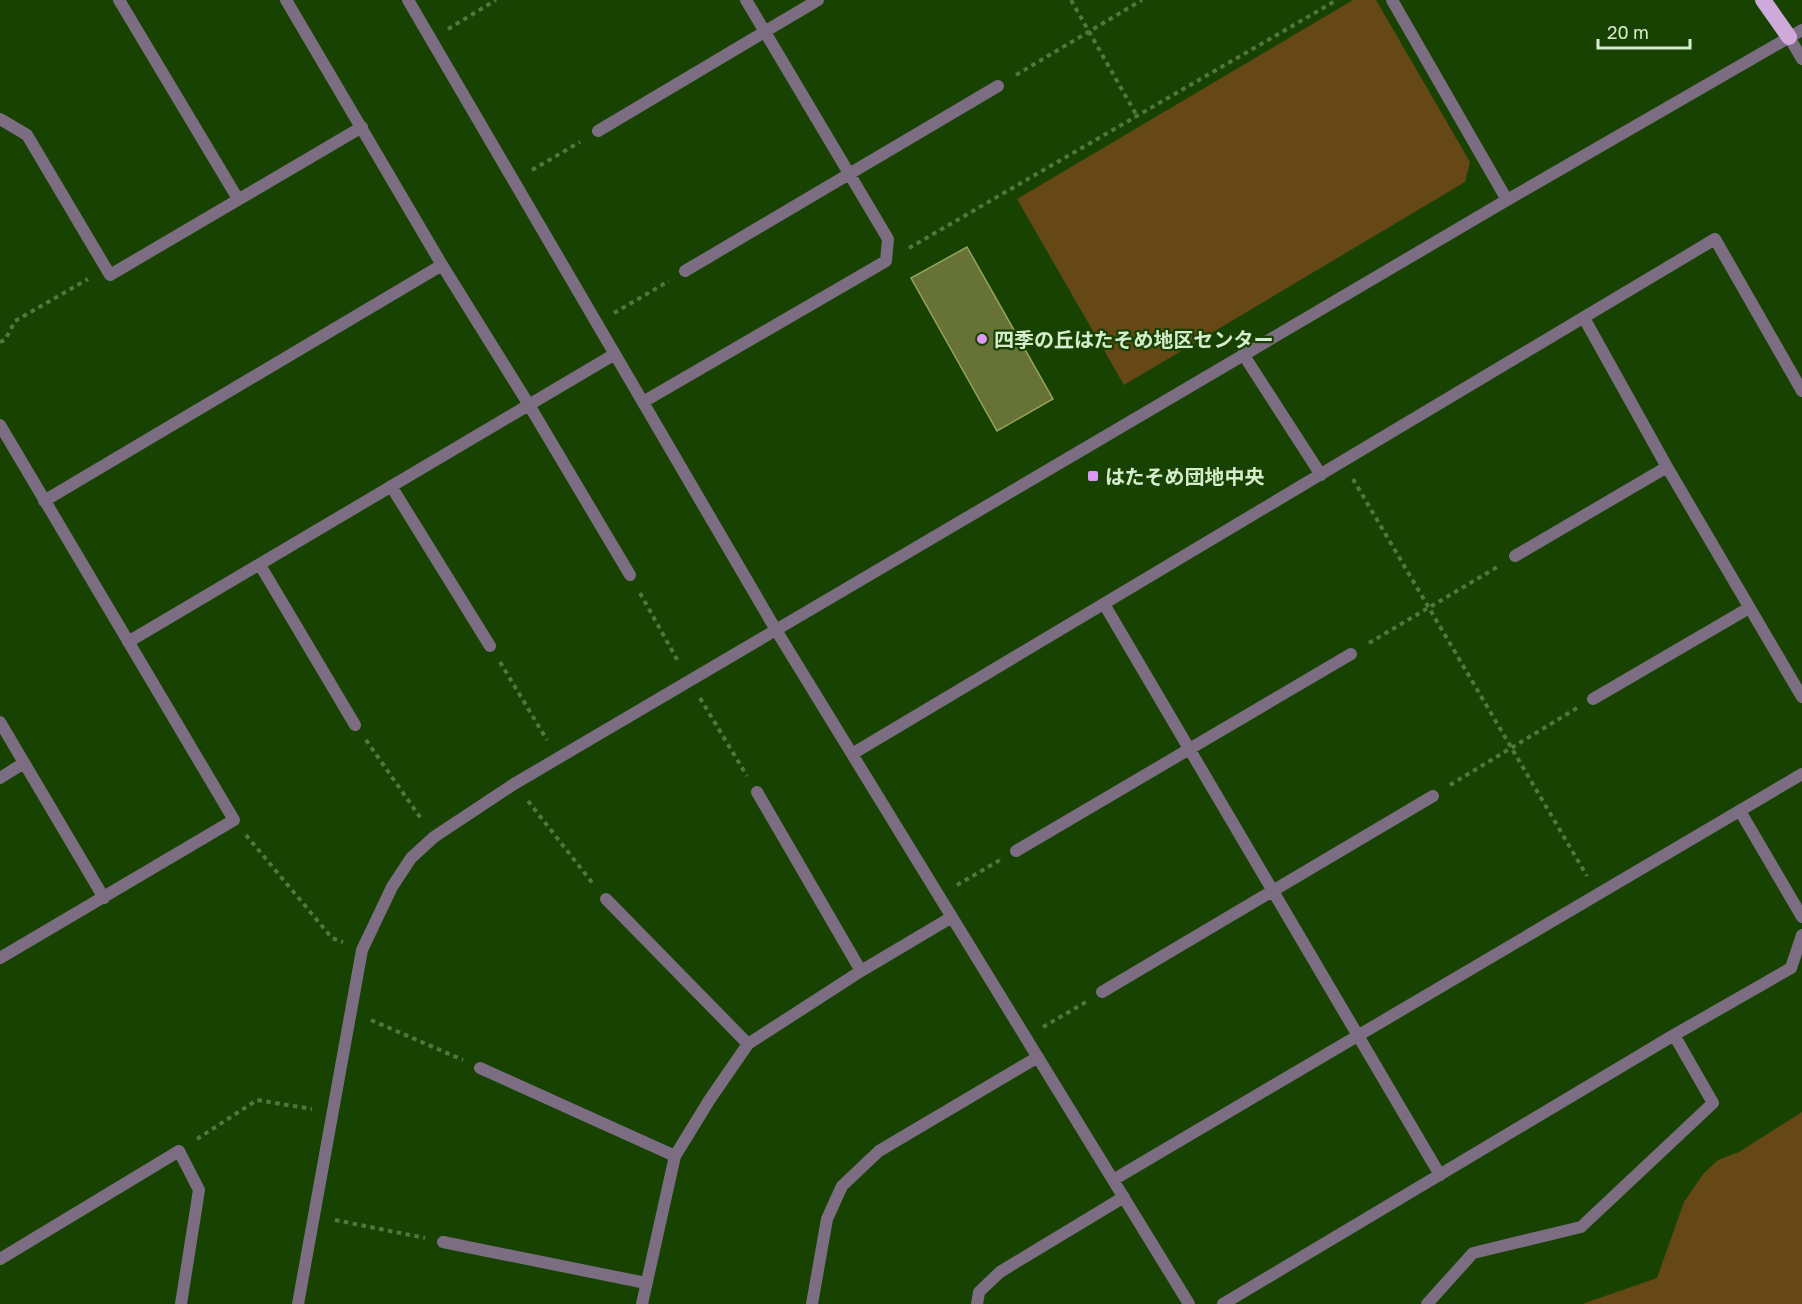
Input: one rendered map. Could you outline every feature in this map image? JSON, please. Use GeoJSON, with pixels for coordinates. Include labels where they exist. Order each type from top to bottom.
{"type":"FeatureCollection","features":[{"type":"Feature","properties":{"kind":"highway"},"geometry":{"type":"LineString","coordinates":[[1763,0],[1796,34]]}},
{"type":"Feature","properties":{"kind":"street"},"geometry":{"type":"LineString","coordinates":[[119,0],[238,200]]}},
{"type":"Feature","properties":{"kind":"street"},"geometry":{"type":"LineString","coordinates":[[286,0],[442,265],[630,575]]}},
{"type":"Feature","properties":{"kind":"street"},"geometry":{"type":"LineString","coordinates":[[408,0],[776,630],[1190,1304]]}},
{"type":"Feature","properties":{"kind":"street"},"geometry":{"type":"LineString","coordinates":[[644,402],[886,261],[888,239],[746,0]]}},
{"type":"Feature","properties":{"kind":"street"},"geometry":{"type":"LineString","coordinates":[[598,131],[818,0]]}},
{"type":"Feature","properties":{"kind":"street"},"geometry":{"type":"LineString","coordinates":[[1392,0],[1507,200]]}},
{"type":"Feature","properties":{"kind":"street"},"geometry":{"type":"LineString","coordinates":[[298,1304],[362,950],[392,887],[411,858],[434,837],[514,784],[1243,354],[1796,34],[1802,59]]}},
{"type":"Feature","properties":{"kind":"street"},"geometry":{"type":"LineString","coordinates":[[685,271],[998,86]]}},
{"type":"Feature","properties":{"kind":"street"},"geometry":{"type":"LineString","coordinates":[[0,119],[27,135],[110,275],[362,127]]}},
{"type":"Feature","properties":{"kind":"street"},"geometry":{"type":"LineString","coordinates":[[852,754],[1715,239],[1802,391]]}},
{"type":"Feature","properties":{"kind":"street"},"geometry":{"type":"LineString","coordinates":[[44,501],[442,265]]}},
{"type":"Feature","properties":{"kind":"street"},"geometry":{"type":"LineString","coordinates":[[1584,318],[1667,467],[1802,697]]}},
{"type":"Feature","properties":{"kind":"street"},"geometry":{"type":"LineString","coordinates":[[128,642],[615,354]]}},
{"type":"Feature","properties":{"kind":"street"},"geometry":{"type":"LineString","coordinates":[[1243,354],[1321,475]]}},
{"type":"Feature","properties":{"kind":"street"},"geometry":{"type":"LineString","coordinates":[[0,425],[234,820],[0,958]]}},
{"type":"Feature","properties":{"kind":"street"},"geometry":{"type":"LineString","coordinates":[[1515,556],[1667,467]]}},
{"type":"Feature","properties":{"kind":"street"},"geometry":{"type":"LineString","coordinates":[[391,486],[490,646]]}},
{"type":"Feature","properties":{"kind":"street"},"geometry":{"type":"LineString","coordinates":[[260,565],[355,725]]}},
{"type":"Feature","properties":{"kind":"street"},"geometry":{"type":"LineString","coordinates":[[1104,604],[1440,1176]]}},
{"type":"Feature","properties":{"kind":"street"},"geometry":{"type":"LineString","coordinates":[[1593,699],[1749,608]]}},
{"type":"Feature","properties":{"kind":"street"},"geometry":{"type":"LineString","coordinates":[[1016,851],[1350,654]]}},
{"type":"Feature","properties":{"kind":"street"},"geometry":{"type":"LineString","coordinates":[[0,722],[104,898]]}},
{"type":"Feature","properties":{"kind":"street"},"geometry":{"type":"LineString","coordinates":[[0,778],[24,763]]}},
{"type":"Feature","properties":{"kind":"street"},"geometry":{"type":"LineString","coordinates":[[1113,1180],[1802,774]]}},
{"type":"Feature","properties":{"kind":"street"},"geometry":{"type":"LineString","coordinates":[[757,792],[861,971]]}},
{"type":"Feature","properties":{"kind":"street"},"geometry":{"type":"LineString","coordinates":[[1102,992],[1432,796]]}},
{"type":"Feature","properties":{"kind":"street"},"geometry":{"type":"LineString","coordinates":[[1740,811],[1802,917]]}},
{"type":"Feature","properties":{"kind":"street"},"geometry":{"type":"LineString","coordinates":[[606,899],[748,1044]]}},
{"type":"Feature","properties":{"kind":"street"},"geometry":{"type":"LineString","coordinates":[[642,1304],[675,1156],[710,1099],[748,1044],[861,971],[952,917]]}},
{"type":"Feature","properties":{"kind":"street"},"geometry":{"type":"LineString","coordinates":[[1223,1304],[1674,1035],[1791,968],[1802,936]]}},
{"type":"Feature","properties":{"kind":"street"},"geometry":{"type":"LineString","coordinates":[[1427,1304],[1473,1253],[1581,1227],[1713,1103],[1674,1035]]}},
{"type":"Feature","properties":{"kind":"street"},"geometry":{"type":"LineString","coordinates":[[812,1304],[827,1219],[842,1186],[879,1151],[1038,1057]]}},
{"type":"Feature","properties":{"kind":"street"},"geometry":{"type":"LineString","coordinates":[[480,1068],[675,1156]]}},
{"type":"Feature","properties":{"kind":"street"},"geometry":{"type":"LineString","coordinates":[[0,1259],[179,1151],[199,1190],[181,1304]]}},
{"type":"Feature","properties":{"kind":"street"},"geometry":{"type":"LineString","coordinates":[[977,1304],[979,1292],[1000,1272],[1124,1197]]}},
{"type":"Feature","properties":{"kind":"street"},"geometry":{"type":"LineString","coordinates":[[443,1242],[646,1283]]}},
{"type":"Feature","properties":{"kind":"path"},"geometry":{"type":"LineString","coordinates":[[431,39],[496,0]]}},
{"type":"Feature","properties":{"kind":"path"},"geometry":{"type":"LineString","coordinates":[[1071,0],[1137,116]]}},
{"type":"Feature","properties":{"kind":"path"},"geometry":{"type":"LineString","coordinates":[[998,86],[1142,0]]}},
{"type":"Feature","properties":{"kind":"path"},"geometry":{"type":"LineString","coordinates":[[886,261],[1337,0]]}},
{"type":"Feature","properties":{"kind":"path"},"geometry":{"type":"LineString","coordinates":[[514,181],[598,131]]}},
{"type":"Feature","properties":{"kind":"path"},"geometry":{"type":"LineString","coordinates":[[0,342],[15,321],[107,268]]}},
{"type":"Feature","properties":{"kind":"path"},"geometry":{"type":"LineString","coordinates":[[597,323],[685,271]]}},
{"type":"Feature","properties":{"kind":"path"},"geometry":{"type":"LineString","coordinates":[[1344,462],[1598,895]]}},
{"type":"Feature","properties":{"kind":"path"},"geometry":{"type":"LineString","coordinates":[[1350,654],[1515,556]]}},
{"type":"Feature","properties":{"kind":"path"},"geometry":{"type":"LineString","coordinates":[[630,575],[757,792]]}},
{"type":"Feature","properties":{"kind":"path"},"geometry":{"type":"LineString","coordinates":[[490,646],[558,758]]}},
{"type":"Feature","properties":{"kind":"path"},"geometry":{"type":"LineString","coordinates":[[1432,796],[1593,699]]}},
{"type":"Feature","properties":{"kind":"path"},"geometry":{"type":"LineString","coordinates":[[355,725],[434,837]]}},
{"type":"Feature","properties":{"kind":"path"},"geometry":{"type":"LineString","coordinates":[[514,784],[606,899]]}},
{"type":"Feature","properties":{"kind":"path"},"geometry":{"type":"LineString","coordinates":[[234,820],[332,938],[362,950]]}},
{"type":"Feature","properties":{"kind":"path"},"geometry":{"type":"LineString","coordinates":[[939,896],[1016,851]]}},
{"type":"Feature","properties":{"kind":"path"},"geometry":{"type":"LineString","coordinates":[[1026,1037],[1102,992]]}},
{"type":"Feature","properties":{"kind":"path"},"geometry":{"type":"LineString","coordinates":[[352,1011],[480,1068]]}},
{"type":"Feature","properties":{"kind":"path"},"geometry":{"type":"LineString","coordinates":[[179,1151],[257,1100],[334,1113]]}},
{"type":"Feature","properties":{"kind":"path"},"geometry":{"type":"LineString","coordinates":[[315,1216],[443,1242]]}},
{"type":"Feature","properties":{"kind":"shaded area"},"geometry":{"type":"Polygon","coordinates":[[[1353,0],[1376,0],[1470,162],[1465,182],[1124,385],[1017,199],[1353,0]]]}},
{"type":"Feature","properties":{"kind":"shaded area"},"geometry":{"type":"Polygon","coordinates":[[[1802,1112],[1802,1304],[1582,1304],[1657,1278],[1684,1202],[1704,1173],[1718,1160],[1739,1152],[1802,1112]]]}},
{"type":"Feature","properties":{"kind":"building","name":"四季の丘はたそめ地区センター"},"geometry":{"type":"Polygon","coordinates":[[[967,247],[1053,399],[997,431],[911,278],[967,247]]]}},
{"type":"Feature","properties":{"kind":"place","name":"四季の丘はたそめ地区センター"},"geometry":{"type":"Point","coordinates":[982,339]}},
{"type":"Feature","properties":{"kind":"place","name":"はたそめ団地中央"},"geometry":{"type":"Point","coordinates":[1093,476]}}]}
